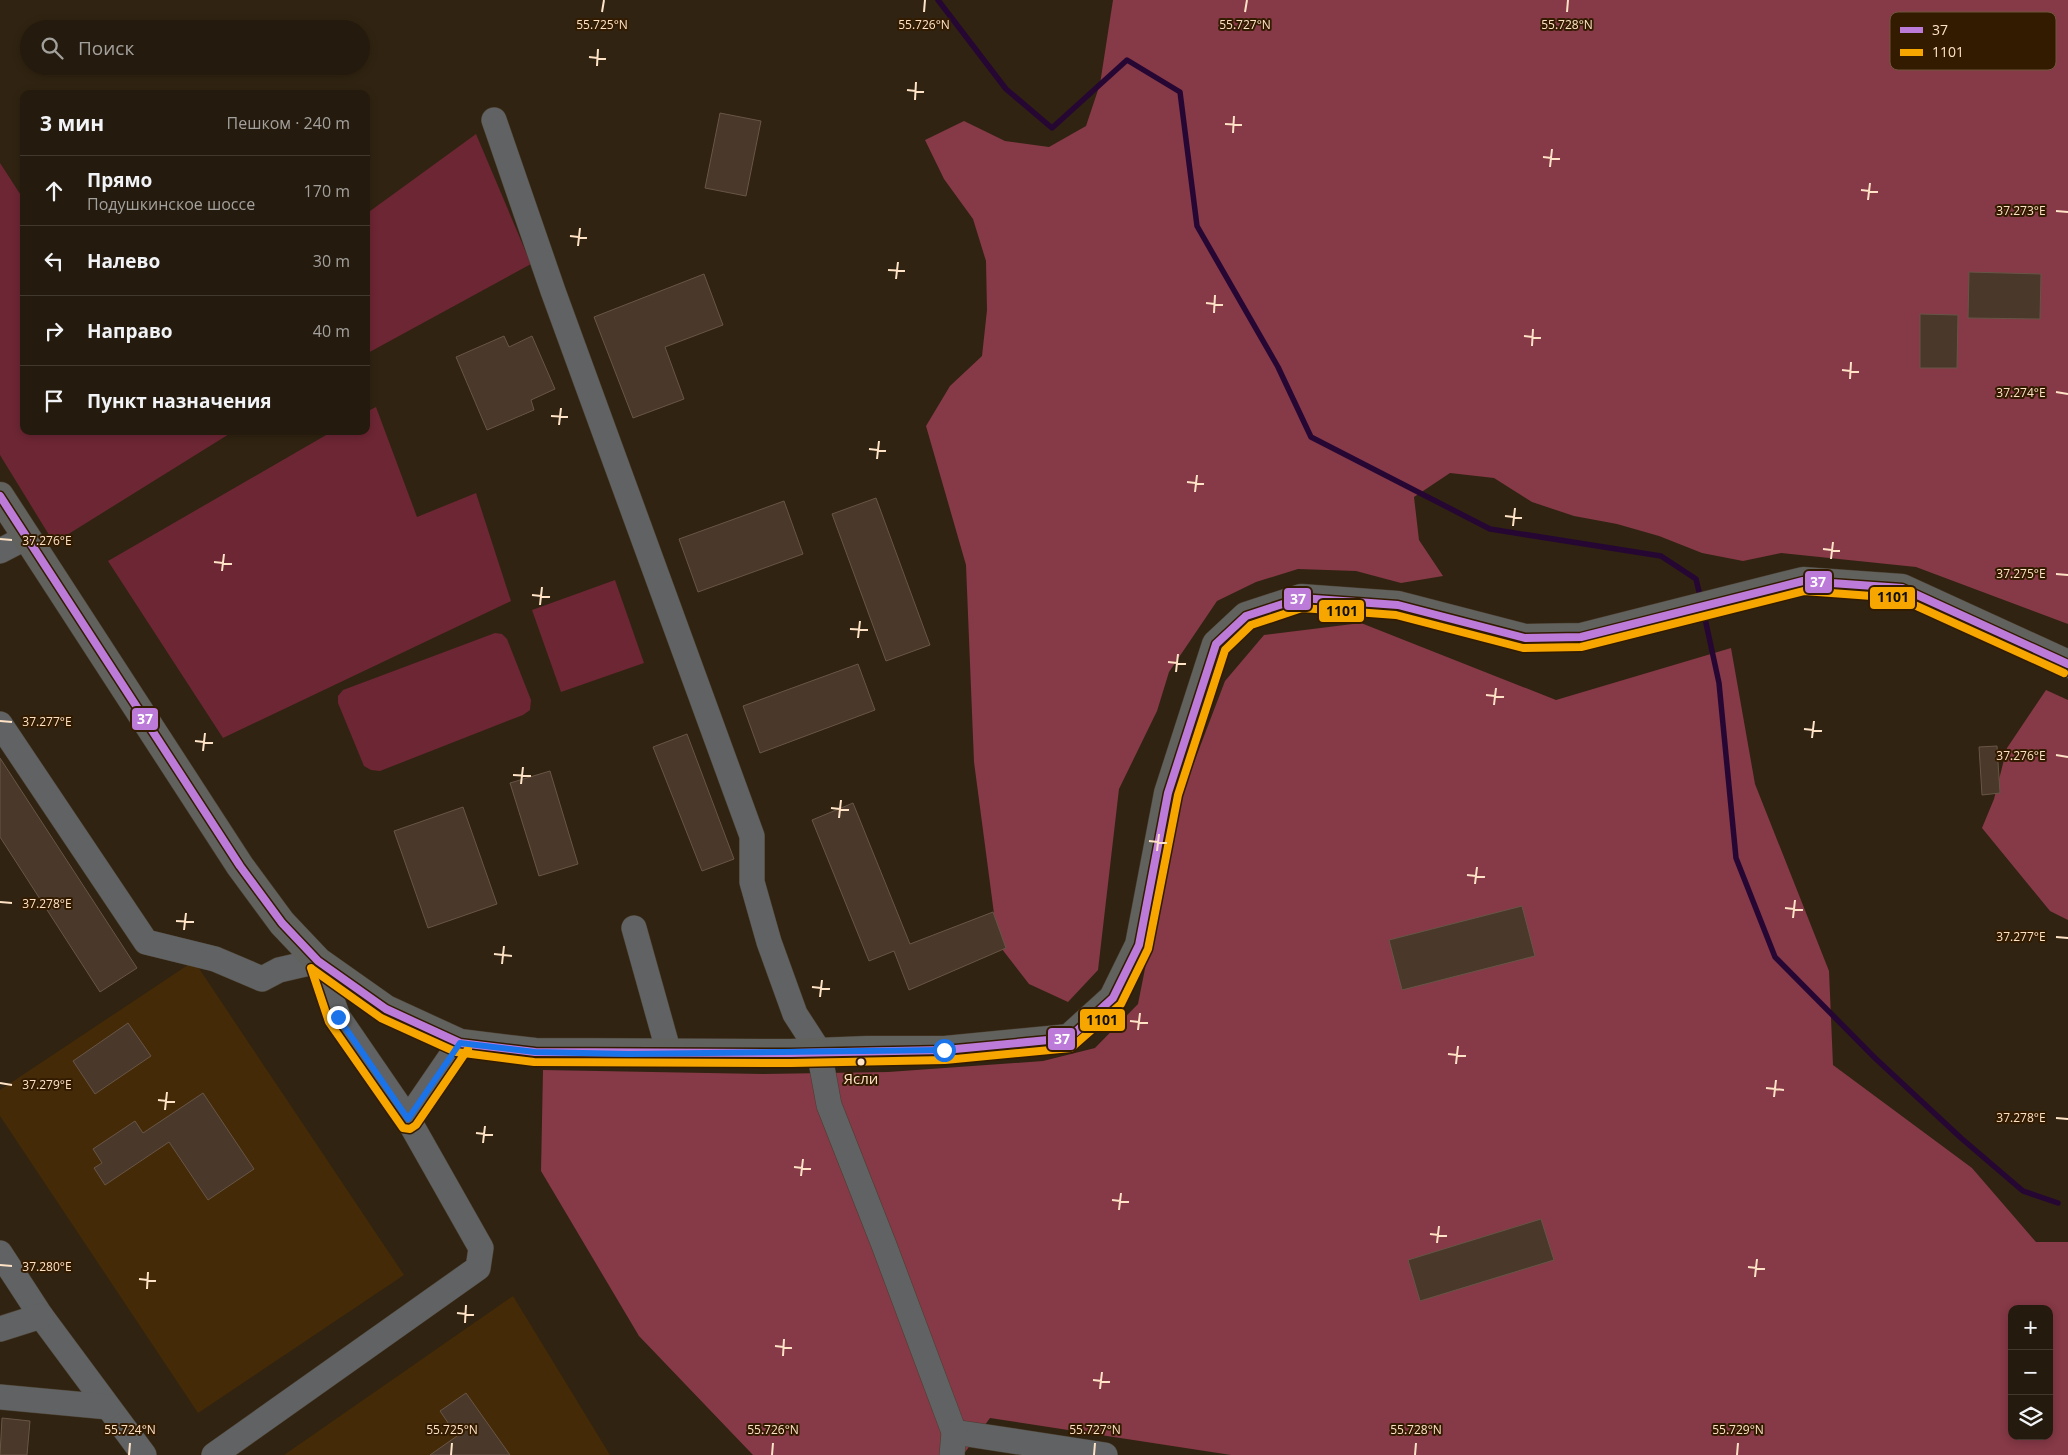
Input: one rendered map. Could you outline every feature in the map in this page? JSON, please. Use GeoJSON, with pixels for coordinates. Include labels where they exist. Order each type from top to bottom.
{"type":"FeatureCollection","features":[{"type":"Feature","properties":{"kind":"main road"},"geometry":{"type":"LineString","coordinates":[[0,496],[240,866],[282,923],[318,961],[386,1010],[460,1043],[535,1052],[790,1053],[944,1050],[1069,1038],[1113,998],[1139,945],[1168,793],[1216,644],[1246,616],[1301,598],[1398,605],[1525,638],[1581,637],[1803,581],[1902,588],[2068,664]]}},
{"type":"Feature","properties":{"kind":"street"},"geometry":{"type":"LineString","coordinates":[[494,120],[553,291],[752,836],[752,882],[769,942],[795,1014],[819,1051],[829,1105],[884,1245],[953,1444],[1105,1455]]}},
{"type":"Feature","properties":{"kind":"street"},"geometry":{"type":"LineString","coordinates":[[0,551],[27,537]]}},
{"type":"Feature","properties":{"kind":"street"},"geometry":{"type":"LineString","coordinates":[[0,724],[146,942],[215,959],[262,978],[279,970],[318,961],[338,1017],[408,1119],[481,1248],[478,1268],[214,1455]]}},
{"type":"Feature","properties":{"kind":"street"},"geometry":{"type":"LineString","coordinates":[[634,928],[669,1052]]}},
{"type":"Feature","properties":{"kind":"street"},"geometry":{"type":"LineString","coordinates":[[408,1119],[460,1043]]}},
{"type":"Feature","properties":{"kind":"street"},"geometry":{"type":"LineString","coordinates":[[0,1253],[42,1316],[144,1455]]}},
{"type":"Feature","properties":{"kind":"street"},"geometry":{"type":"LineString","coordinates":[[0,1330],[42,1316]]}},
{"type":"Feature","properties":{"kind":"street"},"geometry":{"type":"LineString","coordinates":[[0,1398],[108,1408]]}},
{"type":"Feature","properties":{"kind":"shaded area"},"geometry":{"type":"Polygon","coordinates":[[[1113,0],[2068,0],[2068,624],[1916,567],[1781,553],[1743,561],[1702,553],[1659,536],[1617,524],[1574,516],[1532,502],[1494,478],[1450,473],[1414,497],[1419,540],[1443,576],[1401,583],[1356,571],[1298,569],[1256,582],[1217,601],[1169,672],[1157,711],[1119,789],[1098,970],[1068,1002],[1029,984],[998,944],[974,762],[966,565],[926,426],[950,386],[982,356],[987,310],[986,261],[973,219],[944,179],[925,140],[964,121],[1005,141],[1049,147],[1086,126],[1100,84],[1113,0]]]}},
{"type":"Feature","properties":{"kind":"shaded area"},"geometry":{"type":"Polygon","coordinates":[[[476,134],[531,264],[370,352],[370,211],[476,134]]]}},
{"type":"Feature","properties":{"kind":"shaded area"},"geometry":{"type":"Polygon","coordinates":[[[0,163],[20,194],[20,435],[228,435],[54,543],[0,455],[0,163]]]}},
{"type":"Feature","properties":{"kind":"shaded area"},"geometry":{"type":"Polygon","coordinates":[[[376,407],[417,517],[476,493],[511,601],[223,738],[108,561],[326,435],[370,435],[370,410],[376,407]]]}},
{"type":"Feature","properties":{"kind":"shaded area"},"geometry":{"type":"Polygon","coordinates":[[[615,580],[644,663],[561,692],[532,610],[615,580]]]}},
{"type":"Feature","properties":{"kind":"shaded area"},"geometry":{"type":"Polygon","coordinates":[[[1361,623],[1556,700],[1731,648],[1755,784],[1829,971],[1833,1065],[1972,1168],[2036,1242],[2068,1242],[2068,1455],[1231,1455],[990,1418],[963,1455],[753,1455],[639,1336],[541,1171],[543,1070],[763,1074],[888,1072],[1043,1061],[1095,1048],[1138,1004],[1177,807],[1225,681],[1264,635],[1361,623]]]}},
{"type":"Feature","properties":{"kind":"shaded area"},"geometry":{"type":"Polygon","coordinates":[[[495,633],[502,634],[507,639],[531,700],[530,710],[523,715],[380,771],[371,770],[364,766],[338,703],[338,696],[343,690],[495,633]]]}},
{"type":"Feature","properties":{"kind":"shaded area"},"geometry":{"type":"Polygon","coordinates":[[[2046,690],[2068,700],[2068,920],[2050,911],[1982,828],[1994,799],[2007,748],[2046,690]]]}},
{"type":"Feature","properties":{"kind":"shaded area"},"geometry":{"type":"Polygon","coordinates":[[[194,961],[404,1275],[198,1413],[0,1116],[0,1090],[194,961]]]}},
{"type":"Feature","properties":{"kind":"shaded area"},"geometry":{"type":"Polygon","coordinates":[[[513,1296],[610,1455],[284,1455],[513,1296]]]}},
{"type":"Feature","properties":{"kind":"building"},"geometry":{"type":"Polygon","coordinates":[[[720,113],[761,121],[746,196],[705,188],[720,113]]]}},
{"type":"Feature","properties":{"kind":"building"},"geometry":{"type":"Polygon","coordinates":[[[1969,272],[2041,274],[2040,319],[1968,318],[1969,272]]]}},
{"type":"Feature","properties":{"kind":"building"},"geometry":{"type":"Polygon","coordinates":[[[704,274],[723,325],[665,347],[684,399],[633,418],[594,317],[704,274]]]}},
{"type":"Feature","properties":{"kind":"building"},"geometry":{"type":"Polygon","coordinates":[[[1920,314],[1958,315],[1957,368],[1920,368],[1920,314]]]}},
{"type":"Feature","properties":{"kind":"building"},"geometry":{"type":"Polygon","coordinates":[[[504,336],[509,347],[532,336],[555,389],[531,400],[534,410],[487,430],[456,357],[504,336]]]}},
{"type":"Feature","properties":{"kind":"building"},"geometry":{"type":"Polygon","coordinates":[[[876,498],[930,645],[886,661],[832,514],[876,498]]]}},
{"type":"Feature","properties":{"kind":"building"},"geometry":{"type":"Polygon","coordinates":[[[784,501],[803,554],[698,592],[679,539],[784,501]]]}},
{"type":"Feature","properties":{"kind":"building"},"geometry":{"type":"Polygon","coordinates":[[[858,664],[875,710],[760,753],[743,706],[858,664]]]}},
{"type":"Feature","properties":{"kind":"building"},"geometry":{"type":"Polygon","coordinates":[[[687,734],[734,859],[702,871],[653,747],[687,734]]]}},
{"type":"Feature","properties":{"kind":"building"},"geometry":{"type":"Polygon","coordinates":[[[1997,746],[2000,793],[1982,795],[1979,747],[1997,746]]]}},
{"type":"Feature","properties":{"kind":"building"},"geometry":{"type":"Polygon","coordinates":[[[0,758],[137,968],[100,992],[0,837],[0,758]]]}},
{"type":"Feature","properties":{"kind":"building"},"geometry":{"type":"Polygon","coordinates":[[[550,771],[578,864],[539,876],[510,783],[550,771]]]}},
{"type":"Feature","properties":{"kind":"building"},"geometry":{"type":"Polygon","coordinates":[[[853,803],[910,944],[993,912],[1006,948],[909,990],[894,951],[869,961],[812,820],[853,803]]]}},
{"type":"Feature","properties":{"kind":"building"},"geometry":{"type":"Polygon","coordinates":[[[463,807],[497,904],[428,928],[394,831],[463,807]]]}},
{"type":"Feature","properties":{"kind":"building"},"geometry":{"type":"Polygon","coordinates":[[[1522,906],[1535,956],[1402,990],[1389,940],[1522,906]]]}},
{"type":"Feature","properties":{"kind":"building"},"geometry":{"type":"Polygon","coordinates":[[[128,1023],[151,1056],[95,1094],[73,1061],[128,1023]]]}},
{"type":"Feature","properties":{"kind":"building"},"geometry":{"type":"Polygon","coordinates":[[[203,1093],[254,1169],[208,1200],[169,1142],[105,1185],[94,1168],[102,1163],[93,1149],[135,1121],[143,1133],[203,1093]]]}},
{"type":"Feature","properties":{"kind":"building"},"geometry":{"type":"Polygon","coordinates":[[[1541,1219],[1554,1260],[1420,1301],[1408,1260],[1541,1219]]]}},
{"type":"Feature","properties":{"kind":"building"},"geometry":{"type":"Polygon","coordinates":[[[466,1393],[510,1455],[430,1455],[457,1436],[440,1411],[466,1393]]]}},
{"type":"Feature","properties":{"kind":"building"},"geometry":{"type":"Polygon","coordinates":[[[2,1418],[30,1421],[27,1455],[0,1455],[2,1418]]]}},
{"type":"Feature","properties":{"kind":"waterway"},"geometry":{"type":"LineString","coordinates":[[938,0],[1006,89],[1052,128],[1127,60],[1180,92],[1197,226],[1278,367],[1311,437],[1490,529],[1661,556],[1696,579],[1701,600]]}},
{"type":"Feature","properties":{"kind":"waterway"},"geometry":{"type":"LineString","coordinates":[[1704,614],[1719,683],[1736,858],[1775,957],[1875,1058],[1961,1138],[2023,1191],[2058,1203]]}},
{"type":"Feature","properties":{"kind":"transit line","name":"37"},"geometry":{"type":"LineString","coordinates":[[0,496],[240,866],[282,923],[318,961],[386,1009],[460,1043],[535,1052],[791,1053],[945,1050],[1069,1038],[1113,998],[1139,945],[1168,793],[1216,644],[1246,616],[1301,598],[1398,605],[1525,638],[1581,637],[1803,581],[1902,588],[2068,664]]}},
{"type":"Feature","properties":{"kind":"transit line","name":"1101"},"geometry":{"type":"LineString","coordinates":[[312,969],[381,1018],[456,1052],[534,1062],[791,1063],[945,1060],[1071,1048],[1121,1004],[1148,949],[1178,795],[1225,650],[1251,625],[1302,608],[1396,615],[1523,648],[1581,647],[1804,591],[1899,598],[2064,673]]}},
{"type":"Feature","properties":{"kind":"transit line","name":"1101"},"geometry":{"type":"LineString","coordinates":[[311,968],[329,1022],[403,1128],[410,1129],[416,1125],[468,1049]]}},
{"type":"Feature","properties":{"kind":"place","name":"Ясли"},"geometry":{"type":"Point","coordinates":[861,1062]}},
{"type":"Feature","properties":{"kind":"route"},"geometry":{"type":"LineString","coordinates":[[338,1017],[408,1119],[460,1043],[535,1052],[629,1054],[944,1050]]}}]}
